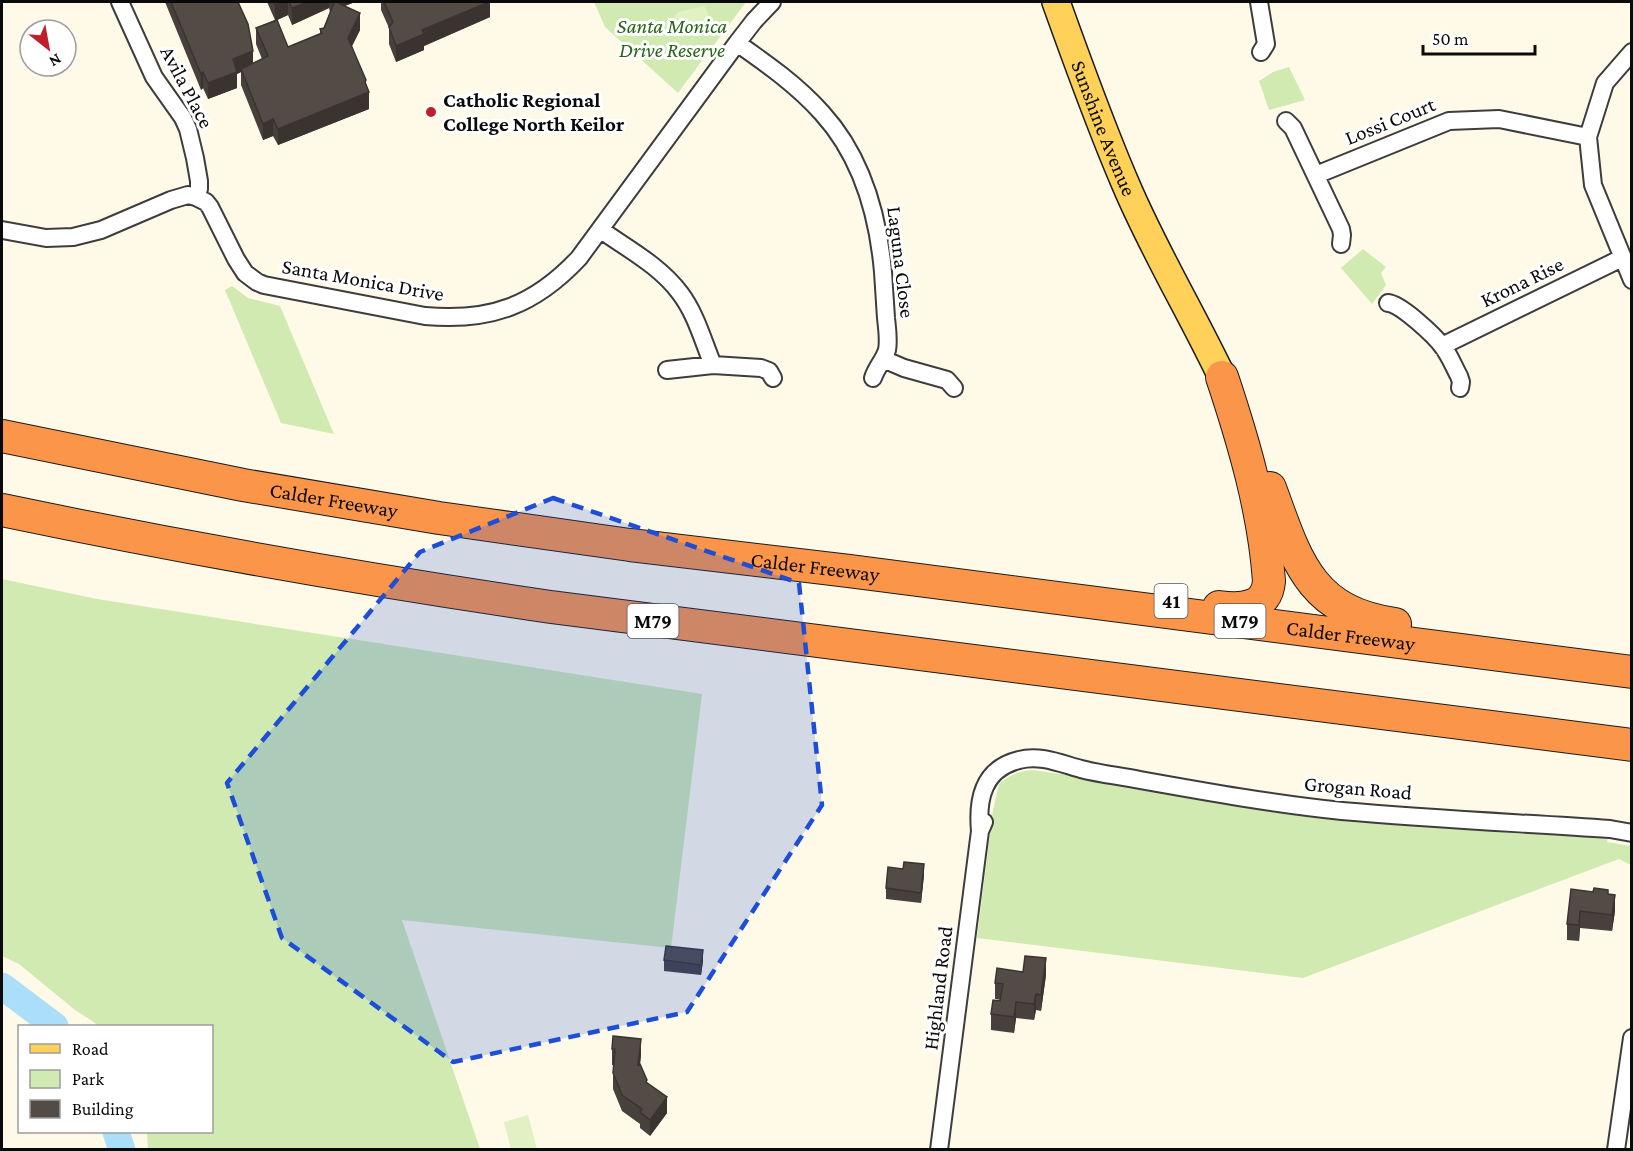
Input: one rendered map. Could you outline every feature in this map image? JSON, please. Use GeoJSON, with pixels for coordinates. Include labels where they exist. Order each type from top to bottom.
{"type":"FeatureCollection","features":[{"type":"Feature","properties":{"kind":"highway","name":"41"},"geometry":{"type":"LineString","coordinates":[[849,571],[883,567],[922,570],[1228,609],[1243,609],[1255,604],[1264,596],[1269,587],[1263,533],[1254,485],[1222,377]]}},
{"type":"Feature","properties":{"kind":"highway","name":"41"},"geometry":{"type":"LineString","coordinates":[[1222,377],[1254,447],[1299,562],[1312,582],[1339,607],[1386,623],[1632,656]]}},
{"type":"Feature","properties":{"kind":"highway","name":"Calder Freeway"},"geometry":{"type":"LineString","coordinates":[[2,436],[243,484],[439,518],[630,545],[1632,672]]}},
{"type":"Feature","properties":{"kind":"highway","name":"M79"},"geometry":{"type":"LineString","coordinates":[[2,510],[243,558],[531,604],[1632,745]]}},
{"type":"Feature","properties":{"kind":"main road","name":"Sunshine Avenue"},"geometry":{"type":"LineString","coordinates":[[1056,2],[1126,186],[1222,377]]}},
{"type":"Feature","properties":{"kind":"main road","name":"Sunshine Avenue"},"geometry":{"type":"LineString","coordinates":[[1073,2],[1137,182],[1158,253]]}},
{"type":"Feature","properties":{"kind":"street","name":"Avila Place"},"geometry":{"type":"LineString","coordinates":[[120,2],[154,77],[183,118],[188,129],[199,181],[196,197]]}},
{"type":"Feature","properties":{"kind":"street","name":"Santa Monica Drive"},"geometry":{"type":"LineString","coordinates":[[196,197],[206,201],[242,268],[257,282],[276,288],[443,318],[484,315],[506,309],[539,293],[567,271],[579,258],[737,43],[772,2]]}},
{"type":"Feature","properties":{"kind":"street"},"geometry":{"type":"LineString","coordinates":[[1259,2],[1266,44],[1261,52]]}},
{"type":"Feature","properties":{"kind":"street","name":"Laguna Close"},"geometry":{"type":"LineString","coordinates":[[737,43],[787,80],[822,113],[851,154],[862,178],[876,219],[880,242],[888,334],[888,346],[873,378]]}},
{"type":"Feature","properties":{"kind":"street"},"geometry":{"type":"LineString","coordinates":[[1632,52],[1605,83],[1588,136],[1593,185],[1632,280]]}},
{"type":"Feature","properties":{"kind":"street","name":"Lossi Court"},"geometry":{"type":"LineString","coordinates":[[1316,175],[1449,121],[1499,119],[1588,136]]}},
{"type":"Feature","properties":{"kind":"street"},"geometry":{"type":"LineString","coordinates":[[1286,121],[1293,128],[1341,229],[1341,244]]}},
{"type":"Feature","properties":{"kind":"street"},"geometry":{"type":"LineString","coordinates":[[2,230],[46,238],[73,237],[101,230],[171,200],[188,195],[196,197]]}},
{"type":"Feature","properties":{"kind":"street"},"geometry":{"type":"LineString","coordinates":[[601,230],[652,266],[674,285],[686,302],[713,365]]}},
{"type":"Feature","properties":{"kind":"street","name":"Krona Rise"},"geometry":{"type":"LineString","coordinates":[[1442,346],[1622,258]]}},
{"type":"Feature","properties":{"kind":"street"},"geometry":{"type":"LineString","coordinates":[[1388,303],[1397,305],[1442,346],[1459,376],[1460,388]]}},
{"type":"Feature","properties":{"kind":"street"},"geometry":{"type":"LineString","coordinates":[[883,359],[904,368],[947,380],[954,388]]}},
{"type":"Feature","properties":{"kind":"street"},"geometry":{"type":"LineString","coordinates":[[667,370],[713,365],[761,368],[769,371],[773,378]]}},
{"type":"Feature","properties":{"kind":"street","name":"Grogan Road"},"geometry":{"type":"LineString","coordinates":[[1003,771],[1016,760],[1034,758],[1083,770],[1300,806],[1632,833]]}},
{"type":"Feature","properties":{"kind":"street","name":"Highland Road"},"geometry":{"type":"LineString","coordinates":[[939,1149],[980,831],[979,815],[984,788],[991,776],[1003,771]]}},
{"type":"Feature","properties":{"kind":"street"},"geometry":{"type":"LineString","coordinates":[[1616,1149],[1632,1038]]}},
{"type":"Feature","properties":{"kind":"highlighted area"},"geometry":{"type":"Polygon","coordinates":[[[553,498],[799,583],[822,805],[687,1012],[453,1062],[282,938],[227,783],[420,552],[553,498]]]}},
{"type":"Feature","properties":{"kind":"green space","name":"Santa Monica Drive Reserve"},"geometry":{"type":"Polygon","coordinates":[[[594,2],[746,2],[678,93],[605,27],[594,2]]]}},
{"type":"Feature","properties":{"kind":"green space"},"geometry":{"type":"Polygon","coordinates":[[[704,6],[709,20],[704,30],[693,35],[679,30],[674,18],[678,12],[704,6]]]}},
{"type":"Feature","properties":{"kind":"green space"},"geometry":{"type":"Polygon","coordinates":[[[1289,67],[1305,100],[1269,110],[1259,81],[1273,72],[1289,67]]]}},
{"type":"Feature","properties":{"kind":"green space"},"geometry":{"type":"Polygon","coordinates":[[[1363,249],[1386,267],[1381,273],[1386,285],[1372,304],[1341,268],[1363,249]]]}},
{"type":"Feature","properties":{"kind":"green space"},"geometry":{"type":"Polygon","coordinates":[[[232,286],[248,298],[280,306],[334,434],[281,423],[225,290],[232,286]]]}},
{"type":"Feature","properties":{"kind":"green space"},"geometry":{"type":"Polygon","coordinates":[[[2,579],[97,599],[702,694],[671,948],[402,920],[480,1149],[148,1149],[147,1133],[213,1133],[213,1025],[97,1025],[19,964],[2,956],[2,579]]]}},
{"type":"Feature","properties":{"kind":"green space"},"geometry":{"type":"Polygon","coordinates":[[[1033,770],[1312,816],[1423,827],[1608,838],[1607,842],[1631,846],[1631,865],[1619,859],[1303,978],[977,938],[993,810],[999,784],[1015,774],[1033,770]]]}},
{"type":"Feature","properties":{"kind":"green space"},"geometry":{"type":"Polygon","coordinates":[[[528,1115],[537,1149],[511,1149],[504,1122],[528,1115]]]}},
{"type":"Feature","properties":{"kind":"building"},"geometry":{"type":"Polygon","coordinates":[[[171,2],[238,2],[248,24],[253,51],[233,59],[237,72],[208,83],[203,72],[201,74],[171,2]]]}},
{"type":"Feature","properties":{"kind":"building"},"geometry":{"type":"Polygon","coordinates":[[[289,2],[308,2],[292,8],[289,2]]]}},
{"type":"Feature","properties":{"kind":"building"},"geometry":{"type":"Polygon","coordinates":[[[333,2],[338,2],[360,13],[348,38],[369,92],[278,129],[273,119],[263,124],[241,69],[268,56],[256,28],[277,20],[288,47],[322,33],[320,29],[324,28],[333,2]]]}},
{"type":"Feature","properties":{"kind":"building"},"geometry":{"type":"Polygon","coordinates":[[[384,2],[489,2],[422,30],[424,34],[396,46],[389,27],[393,22],[384,2]]]}},
{"type":"Feature","properties":{"kind":"building"},"geometry":{"type":"Polygon","coordinates":[[[904,862],[924,864],[921,893],[886,888],[888,867],[903,869],[904,862]]]}},
{"type":"Feature","properties":{"kind":"building"},"geometry":{"type":"Polygon","coordinates":[[[1594,888],[1608,890],[1608,894],[1615,895],[1612,915],[1580,911],[1579,925],[1567,924],[1571,889],[1593,892],[1594,888]]]}},
{"type":"Feature","properties":{"kind":"building"},"geometry":{"type":"Polygon","coordinates":[[[666,946],[703,950],[701,965],[664,960],[666,946]]]}},
{"type":"Feature","properties":{"kind":"building"},"geometry":{"type":"Polygon","coordinates":[[[1025,956],[1046,958],[1041,995],[1036,994],[1034,1004],[1016,1002],[1014,1017],[991,1014],[993,1000],[1000,1001],[1003,984],[995,983],[997,968],[1023,972],[1025,956]]]}},
{"type":"Feature","properties":{"kind":"building"},"geometry":{"type":"Polygon","coordinates":[[[613,1036],[641,1039],[638,1065],[640,1064],[646,1082],[667,1097],[650,1120],[640,1112],[642,1109],[622,1095],[613,1073],[615,1049],[612,1049],[613,1036]]]}},
{"type":"Feature","properties":{"kind":"waterway"},"geometry":{"type":"LineString","coordinates":[[2,986],[54,1025]]}},
{"type":"Feature","properties":{"kind":"waterway"},"geometry":{"type":"LineString","coordinates":[[116,1133],[122,1150]]}},
{"type":"Feature","properties":{"kind":"place","name":"Catholic Regional College North Keilor"},"geometry":{"type":"Point","coordinates":[431,112]}}]}
